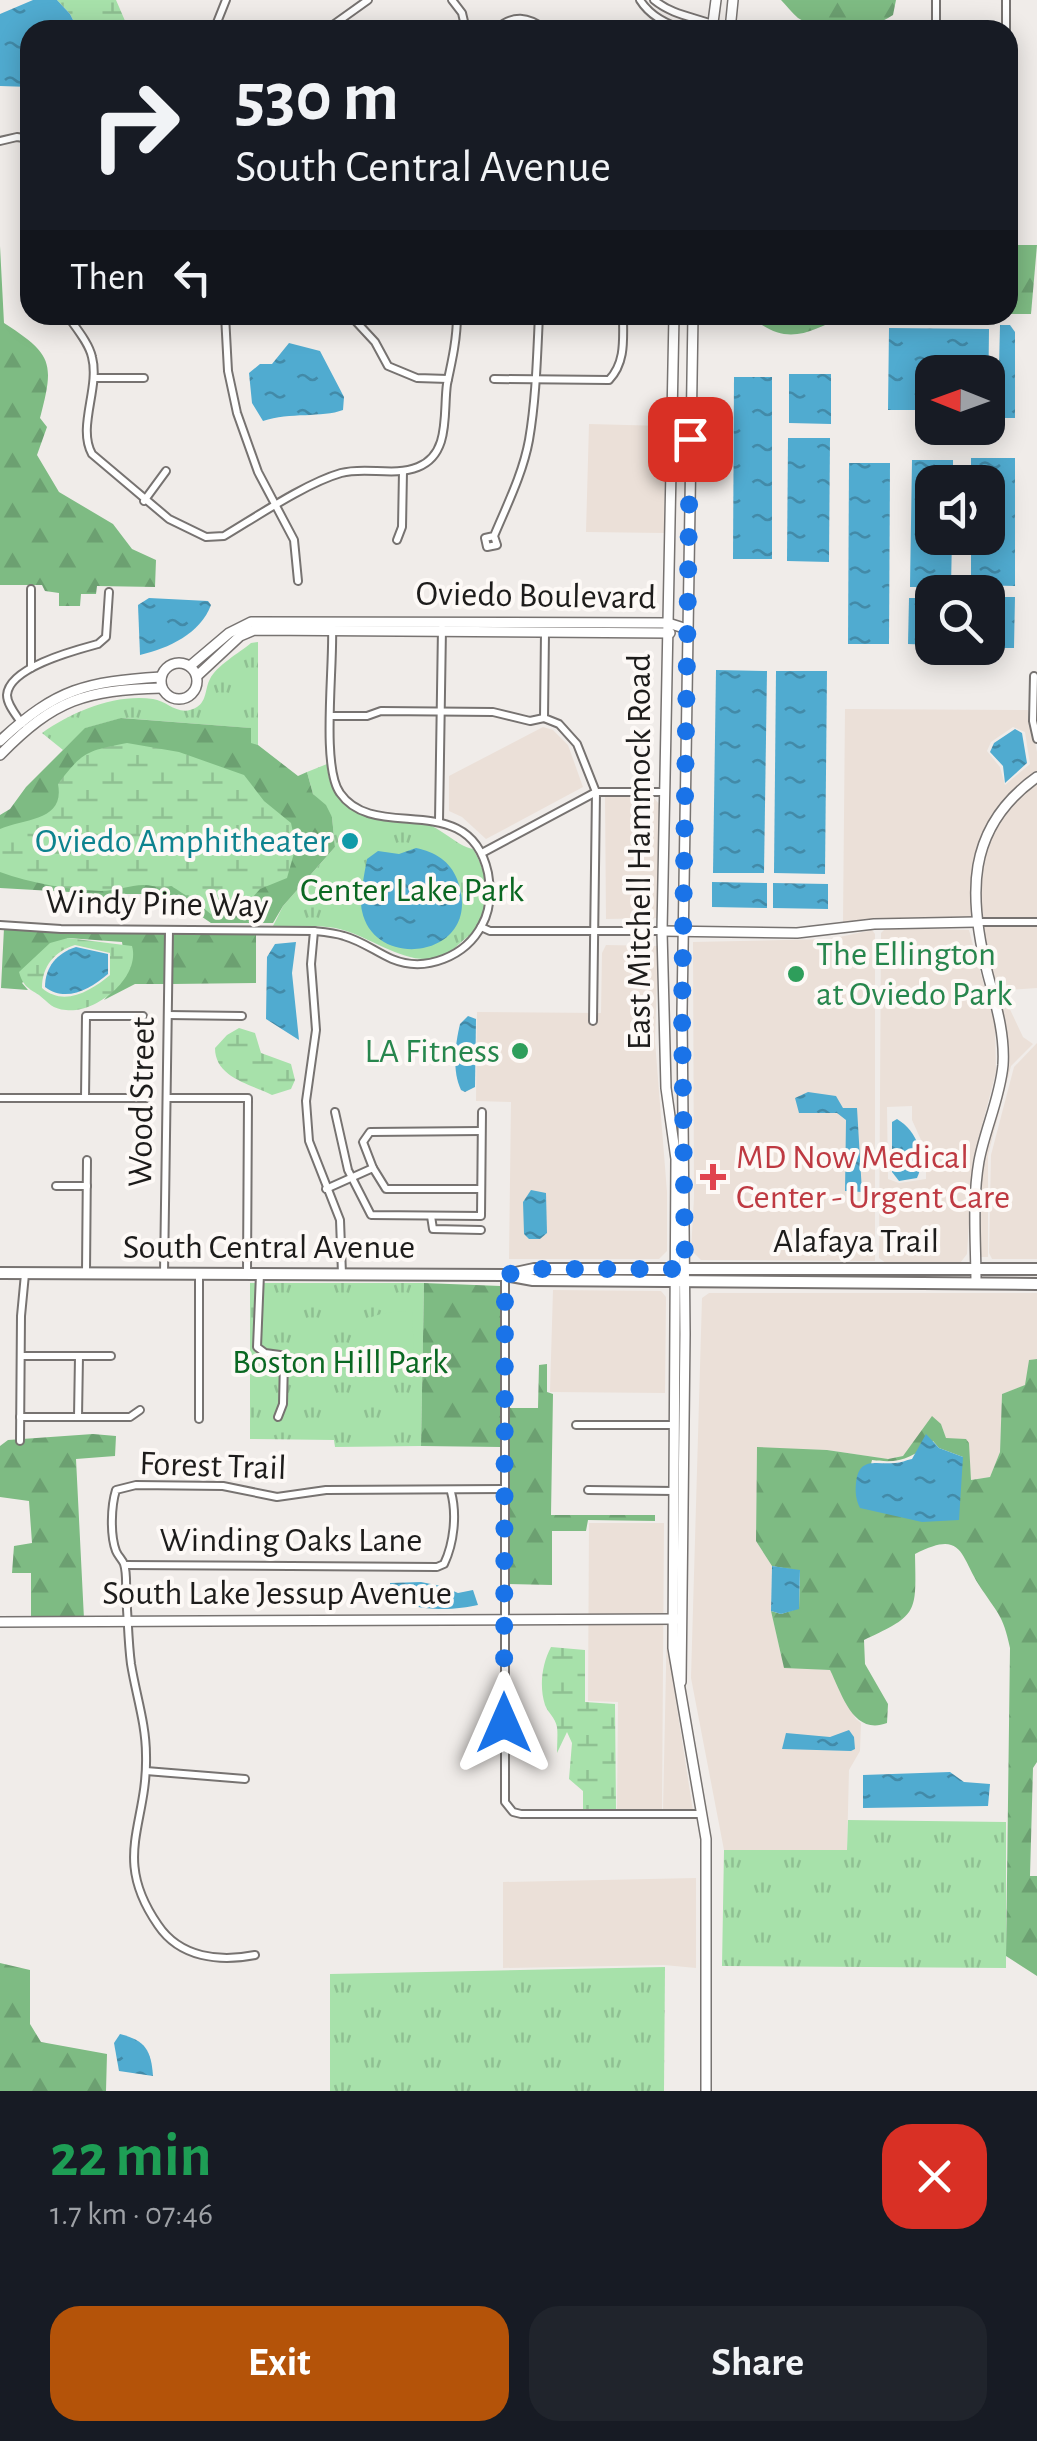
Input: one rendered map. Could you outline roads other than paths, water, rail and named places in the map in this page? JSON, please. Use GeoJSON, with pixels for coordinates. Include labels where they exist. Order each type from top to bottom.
{"type":"FeatureCollection","features":[{"type":"Feature","properties":{"kind":"main road","name":"South Central Avenue"},"geometry":{"type":"LineString","coordinates":[[0,1274],[505,1275],[534,1269],[680,1275]]}},
{"type":"Feature","properties":{"kind":"main road"},"geometry":{"type":"LineString","coordinates":[[830,1284],[840,1276],[868,1276],[877,1269]]}},
{"type":"Feature","properties":{"kind":"main road","name":"Alafaya Trail"},"geometry":{"type":"LineString","coordinates":[[680,1275],[1037,1269]]}},
{"type":"Feature","properties":{"kind":"main road","name":"Alafaya Trail"},"geometry":{"type":"LineString","coordinates":[[680,1275],[830,1284],[1037,1284]]}},
{"type":"Feature","properties":{"kind":"street"},"geometry":{"type":"LineString","coordinates":[[342,20],[368,0]]}},
{"type":"Feature","properties":{"kind":"street"},"geometry":{"type":"LineString","coordinates":[[640,0],[662,20]]}},
{"type":"Feature","properties":{"kind":"street"},"geometry":{"type":"LineString","coordinates":[[654,0],[691,20]]}},
{"type":"Feature","properties":{"kind":"street"},"geometry":{"type":"LineString","coordinates":[[74,325],[92,355],[88,447],[100,464],[130,485],[144,501],[169,519],[206,537],[224,536],[346,472],[404,471],[428,461],[446,422],[457,325]]}},
{"type":"Feature","properties":{"kind":"street"},"geometry":{"type":"LineString","coordinates":[[226,325],[236,413],[258,472],[294,540],[298,581]]}},
{"type":"Feature","properties":{"kind":"street"},"geometry":{"type":"LineString","coordinates":[[359,325],[375,342],[388,366],[417,378],[448,380]]}},
{"type":"Feature","properties":{"kind":"street"},"geometry":{"type":"LineString","coordinates":[[494,536],[528,442],[539,325]]}},
{"type":"Feature","properties":{"kind":"street"},"geometry":{"type":"LineString","coordinates":[[494,378],[608,380],[619,370],[622,325]]}},
{"type":"Feature","properties":{"kind":"street","name":"East Mitchell Hammock Road"},"geometry":{"type":"LineString","coordinates":[[674,325],[662,932],[666,1088],[676,1159],[680,1275]]}},
{"type":"Feature","properties":{"kind":"street","name":"East Mitchell Hammock Road"},"geometry":{"type":"LineString","coordinates":[[680,1275],[693,325]]}},
{"type":"Feature","properties":{"kind":"street"},"geometry":{"type":"LineString","coordinates":[[94,378],[144,378]]}},
{"type":"Feature","properties":{"kind":"street"},"geometry":{"type":"LineString","coordinates":[[672,438],[690,439]]}},
{"type":"Feature","properties":{"kind":"street"},"geometry":{"type":"LineString","coordinates":[[144,501],[166,470]]}},
{"type":"Feature","properties":{"kind":"street"},"geometry":{"type":"LineString","coordinates":[[397,540],[402,526],[404,471]]}},
{"type":"Feature","properties":{"kind":"street"},"geometry":{"type":"LineString","coordinates":[[31,589],[31,668]]}},
{"type":"Feature","properties":{"kind":"street"},"geometry":{"type":"LineString","coordinates":[[23,725],[7,695],[16,677],[98,644],[106,637],[109,592]]}},
{"type":"Feature","properties":{"kind":"street","name":"Oviedo Boulevard"},"geometry":{"type":"LineString","coordinates":[[190,666],[229,633],[251,622],[687,629]]}},
{"type":"Feature","properties":{"kind":"street"},"geometry":{"type":"LineString","coordinates":[[331,625],[331,767],[338,791],[348,804],[367,814],[439,821],[459,831],[482,854],[490,888],[482,927],[490,931],[797,933],[895,922],[1037,922]]}},
{"type":"Feature","properties":{"kind":"street","name":"Oviedo Boulevard"},"geometry":{"type":"LineString","coordinates":[[196,676],[240,636],[254,630],[331,625]]}},
{"type":"Feature","properties":{"kind":"street"},"geometry":{"type":"LineString","coordinates":[[439,821],[442,626]]}},
{"type":"Feature","properties":{"kind":"street"},"geometry":{"type":"LineString","coordinates":[[544,718],[546,626]]}},
{"type":"Feature","properties":{"kind":"street"},"geometry":{"type":"LineString","coordinates":[[175,663],[190,666],[197,686],[187,698],[172,698],[162,682],[168,666],[175,663]]}},
{"type":"Feature","properties":{"kind":"street"},"geometry":{"type":"LineString","coordinates":[[1034,676],[1033,721],[1037,739]]}},
{"type":"Feature","properties":{"kind":"street"},"geometry":{"type":"LineString","coordinates":[[0,741],[63,694],[89,684],[162,682]]}},
{"type":"Feature","properties":{"kind":"street"},"geometry":{"type":"LineString","coordinates":[[331,716],[367,716],[381,711],[503,713],[559,724],[577,744],[596,792],[593,1020]]}},
{"type":"Feature","properties":{"kind":"street"},"geometry":{"type":"LineString","coordinates":[[0,755],[23,725]]}},
{"type":"Feature","properties":{"kind":"street"},"geometry":{"type":"LineString","coordinates":[[976,1284],[976,1182],[1000,1082],[1004,1047],[976,922],[976,872],[988,832],[1002,808],[1037,777]]}},
{"type":"Feature","properties":{"kind":"street"},"geometry":{"type":"LineString","coordinates":[[482,854],[596,792],[664,792],[676,796],[684,814]]}},
{"type":"Feature","properties":{"kind":"street","name":"Windy Pine Way"},"geometry":{"type":"LineString","coordinates":[[0,924],[34,928],[314,931],[340,934],[395,960],[415,964],[456,955],[482,927]]}},
{"type":"Feature","properties":{"kind":"street","name":"Wood Street"},"geometry":{"type":"LineString","coordinates":[[164,1274],[170,930]]}},
{"type":"Feature","properties":{"kind":"street"},"geometry":{"type":"LineString","coordinates":[[314,931],[311,964],[316,1030],[306,1101],[309,1141],[340,1220],[342,1275]]}},
{"type":"Feature","properties":{"kind":"street"},"geometry":{"type":"LineString","coordinates":[[168,1014],[242,1016]]}},
{"type":"Feature","properties":{"kind":"street"},"geometry":{"type":"LineString","coordinates":[[85,1098],[86,1016],[143,1016]]}},
{"type":"Feature","properties":{"kind":"street"},"geometry":{"type":"LineString","coordinates":[[0,1098],[148,1098]]}},
{"type":"Feature","properties":{"kind":"street"},"geometry":{"type":"LineString","coordinates":[[167,1098],[248,1098],[258,1347],[284,1360],[283,1404],[278,1418]]}},
{"type":"Feature","properties":{"kind":"street"},"geometry":{"type":"LineString","coordinates":[[334,1112],[339,1143],[371,1215],[431,1216],[481,1216],[482,1112]]}},
{"type":"Feature","properties":{"kind":"street"},"geometry":{"type":"LineString","coordinates":[[481,1131],[370,1132],[362,1142],[386,1189],[481,1189]]}},
{"type":"Feature","properties":{"kind":"street"},"geometry":{"type":"LineString","coordinates":[[86,1274],[88,1160]]}},
{"type":"Feature","properties":{"kind":"street"},"geometry":{"type":"LineString","coordinates":[[326,1189],[372,1168]]}},
{"type":"Feature","properties":{"kind":"street"},"geometry":{"type":"LineString","coordinates":[[56,1186],[87,1186]]}},
{"type":"Feature","properties":{"kind":"street"},"geometry":{"type":"LineString","coordinates":[[431,1216],[433,1229],[481,1230]]}},
{"type":"Feature","properties":{"kind":"street"},"geometry":{"type":"LineString","coordinates":[[20,1441],[21,1356],[29,1274]]}},
{"type":"Feature","properties":{"kind":"street"},"geometry":{"type":"LineString","coordinates":[[199,1419],[200,1274]]}},
{"type":"Feature","properties":{"kind":"street"},"geometry":{"type":"LineString","coordinates":[[505,1275],[504,1793],[508,1808],[520,1814],[704,1814]]}},
{"type":"Feature","properties":{"kind":"street"},"geometry":{"type":"LineString","coordinates":[[680,1275],[675,1422],[678,1619],[681,1690],[704,1814],[708,1880],[706,2091]]}},
{"type":"Feature","properties":{"kind":"street"},"geometry":{"type":"LineString","coordinates":[[678,1619],[685,1442],[680,1275]]}},
{"type":"Feature","properties":{"kind":"street"},"geometry":{"type":"LineString","coordinates":[[21,1356],[110,1356]]}},
{"type":"Feature","properties":{"kind":"street"},"geometry":{"type":"LineString","coordinates":[[78,1356],[78,1417]]}},
{"type":"Feature","properties":{"kind":"street"},"geometry":{"type":"LineString","coordinates":[[20,1417],[130,1417],[140,1410]]}},
{"type":"Feature","properties":{"kind":"street"},"geometry":{"type":"LineString","coordinates":[[576,1424],[675,1422]]}},
{"type":"Feature","properties":{"kind":"street"},"geometry":{"type":"LineString","coordinates":[[675,1422],[679,1438],[685,1442]]}},
{"type":"Feature","properties":{"kind":"street","name":"Forest Trail"},"geometry":{"type":"LineString","coordinates":[[255,1955],[209,1957],[180,1946],[158,1925],[133,1868],[134,1833],[146,1771],[144,1719],[132,1666],[124,1565],[116,1553],[114,1498],[120,1488],[223,1486],[277,1497],[326,1490],[504,1489]]}},
{"type":"Feature","properties":{"kind":"street"},"geometry":{"type":"LineString","coordinates":[[588,1490],[675,1490]]}},
{"type":"Feature","properties":{"kind":"street"},"geometry":{"type":"LineString","coordinates":[[675,1490],[678,1525],[684,1532]]}},
{"type":"Feature","properties":{"kind":"street","name":"Winding Oaks Lane"},"geometry":{"type":"LineString","coordinates":[[124,1565],[437,1567],[447,1558],[451,1544],[450,1492]]}},
{"type":"Feature","properties":{"kind":"street","name":"South Lake Jessup Avenue"},"geometry":{"type":"LineString","coordinates":[[0,1622],[678,1619]]}},
{"type":"Feature","properties":{"kind":"street"},"geometry":{"type":"LineString","coordinates":[[146,1771],[244,1779]]}},
{"type":"Feature","properties":{"kind":"water"},"geometry":{"type":"Polygon","coordinates":[[[33,0],[57,0],[73,20],[20,20],[20,87],[0,86],[0,14],[33,0]]]}},
{"type":"Feature","properties":{"kind":"water"},"geometry":{"type":"Polygon","coordinates":[[[1000,325],[1010,325],[1015,332],[1015,418],[1005,418],[1005,355],[999,355],[1000,325]]]}},
{"type":"Feature","properties":{"kind":"water"},"geometry":{"type":"Polygon","coordinates":[[[889,328],[989,329],[989,355],[915,355],[915,410],[888,410],[889,328]]]}},
{"type":"Feature","properties":{"kind":"water"},"geometry":{"type":"Polygon","coordinates":[[[289,343],[320,351],[344,397],[343,410],[263,421],[252,403],[249,373],[260,364],[272,364],[289,343]]]}},
{"type":"Feature","properties":{"kind":"water"},"geometry":{"type":"Polygon","coordinates":[[[789,374],[831,374],[831,424],[789,423],[789,374]]]}},
{"type":"Feature","properties":{"kind":"water"},"geometry":{"type":"Polygon","coordinates":[[[734,377],[772,377],[772,559],[733,559],[734,377]]]}},
{"type":"Feature","properties":{"kind":"water"},"geometry":{"type":"Polygon","coordinates":[[[788,438],[830,438],[829,562],[787,561],[788,438]]]}},
{"type":"Feature","properties":{"kind":"water"},"geometry":{"type":"Polygon","coordinates":[[[971,458],[1015,458],[1015,586],[1005,586],[1005,575],[971,575],[971,555],[1005,555],[1005,465],[971,465],[971,458]]]}},
{"type":"Feature","properties":{"kind":"water"},"geometry":{"type":"Polygon","coordinates":[[[912,460],[953,460],[953,465],[915,465],[915,555],[952,555],[951,575],[915,575],[915,587],[910,587],[912,460]]]}},
{"type":"Feature","properties":{"kind":"water"},"geometry":{"type":"Polygon","coordinates":[[[849,463],[890,463],[889,644],[848,644],[849,463]]]}},
{"type":"Feature","properties":{"kind":"water"},"geometry":{"type":"Polygon","coordinates":[[[1005,597],[1015,597],[1014,648],[1005,648],[1005,597]]]}},
{"type":"Feature","properties":{"kind":"water"},"geometry":{"type":"Polygon","coordinates":[[[149,598],[208,601],[211,605],[191,632],[140,655],[138,605],[149,598]]]}},
{"type":"Feature","properties":{"kind":"water"},"geometry":{"type":"Polygon","coordinates":[[[909,598],[915,598],[915,644],[908,644],[909,598]]]}},
{"type":"Feature","properties":{"kind":"water"},"geometry":{"type":"Polygon","coordinates":[[[716,670],[767,671],[764,873],[713,873],[716,670]]]}},
{"type":"Feature","properties":{"kind":"water"},"geometry":{"type":"Polygon","coordinates":[[[776,671],[827,671],[825,874],[774,873],[776,671]]]}},
{"type":"Feature","properties":{"kind":"water"},"geometry":{"type":"Polygon","coordinates":[[[1015,729],[1022,733],[1027,763],[1005,783],[1003,766],[990,752],[994,743],[1015,729]]]}},
{"type":"Feature","properties":{"kind":"water"},"geometry":{"type":"Polygon","coordinates":[[[416,848],[446,862],[457,879],[462,905],[457,925],[444,940],[426,948],[406,949],[387,943],[371,931],[362,911],[362,892],[367,859],[378,851],[399,854],[416,848]]]}},
{"type":"Feature","properties":{"kind":"water"},"geometry":{"type":"Polygon","coordinates":[[[712,882],[767,883],[767,908],[712,907],[712,882]]]}},
{"type":"Feature","properties":{"kind":"water"},"geometry":{"type":"Polygon","coordinates":[[[773,883],[828,884],[828,909],[773,908],[773,883]]]}},
{"type":"Feature","properties":{"kind":"water"},"geometry":{"type":"Polygon","coordinates":[[[296,942],[292,973],[299,1040],[266,1019],[267,957],[275,944],[296,942]]]}},
{"type":"Feature","properties":{"kind":"water"},"geometry":{"type":"Polygon","coordinates":[[[76,947],[108,954],[108,974],[94,985],[69,994],[45,987],[53,962],[76,947]]]}},
{"type":"Feature","properties":{"kind":"water"},"geometry":{"type":"Polygon","coordinates":[[[468,1016],[476,1019],[475,1087],[465,1092],[458,1083],[455,1058],[460,1024],[468,1016]]]}},
{"type":"Feature","properties":{"kind":"water"},"geometry":{"type":"Polygon","coordinates":[[[808,1092],[836,1096],[843,1108],[857,1108],[862,1192],[845,1191],[846,1120],[837,1113],[799,1113],[795,1098],[808,1092]]]}},
{"type":"Feature","properties":{"kind":"water"},"geometry":{"type":"Polygon","coordinates":[[[897,1119],[910,1130],[918,1145],[921,1162],[917,1178],[899,1181],[892,1172],[892,1122],[897,1119]]]}},
{"type":"Feature","properties":{"kind":"water"},"geometry":{"type":"Polygon","coordinates":[[[531,1190],[546,1193],[547,1233],[540,1239],[529,1239],[524,1234],[523,1202],[531,1190]]]}},
{"type":"Feature","properties":{"kind":"water"},"geometry":{"type":"Polygon","coordinates":[[[926,1434],[939,1448],[963,1457],[959,1520],[922,1522],[860,1508],[856,1490],[861,1469],[870,1464],[912,1459],[926,1434]]]}},
{"type":"Feature","properties":{"kind":"water"},"geometry":{"type":"Polygon","coordinates":[[[772,1566],[800,1570],[799,1609],[781,1614],[771,1611],[772,1566]]]}},
{"type":"Feature","properties":{"kind":"water"},"geometry":{"type":"Polygon","coordinates":[[[421,1582],[458,1593],[473,1590],[478,1605],[432,1609],[408,1605],[390,1595],[390,1583],[421,1582]]]}},
{"type":"Feature","properties":{"kind":"water"},"geometry":{"type":"Polygon","coordinates":[[[849,1730],[854,1737],[855,1749],[851,1751],[782,1749],[786,1733],[830,1737],[849,1730]]]}},
{"type":"Feature","properties":{"kind":"water"},"geometry":{"type":"Polygon","coordinates":[[[950,1772],[964,1782],[990,1784],[988,1806],[863,1808],[863,1775],[950,1772]]]}},
{"type":"Feature","properties":{"kind":"water"},"geometry":{"type":"Polygon","coordinates":[[[120,2034],[146,2048],[153,2076],[119,2071],[114,2043],[120,2034]]]}},
{"type":"Feature","properties":{"kind":"place","name":"Oviedo Amphitheater"},"geometry":{"type":"Point","coordinates":[350,841]}},
{"type":"Feature","properties":{"kind":"place","name":"The Ellington at Oviedo Park"},"geometry":{"type":"Point","coordinates":[796,974]}},
{"type":"Feature","properties":{"kind":"place","name":"LA Fitness"},"geometry":{"type":"Point","coordinates":[520,1051]}},
{"type":"Feature","properties":{"kind":"place","name":"MD Now Medical Center - Urgent Care"},"geometry":{"type":"Point","coordinates":[713,1177]}},
{"type":"Feature","properties":{"kind":"park label","name":"Center Lake Park"},"geometry":{"type":"Point","coordinates":[412,890]}},
{"type":"Feature","properties":{"kind":"park label","name":"Boston Hill Park"},"geometry":{"type":"Point","coordinates":[340,1362]}}]}
